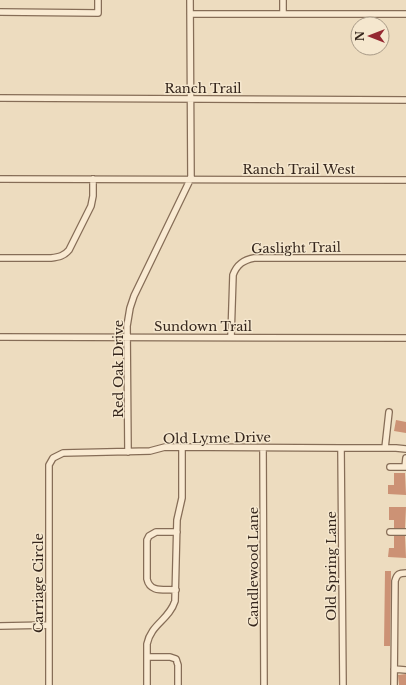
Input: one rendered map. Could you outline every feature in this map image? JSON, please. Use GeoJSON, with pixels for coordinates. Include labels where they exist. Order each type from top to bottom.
{"type":"FeatureCollection","features":[{"type":"Feature","properties":{"kind":"street"},"geometry":{"type":"LineString","coordinates":[[0,12],[98,13],[98,0]]}},
{"type":"Feature","properties":{"kind":"street","name":"Red Oak Drive"},"geometry":{"type":"LineString","coordinates":[[128,452],[129,406],[127,338],[130,308],[134,296],[191,180],[190,0]]}},
{"type":"Feature","properties":{"kind":"street"},"geometry":{"type":"LineString","coordinates":[[283,0],[283,14]]}},
{"type":"Feature","properties":{"kind":"street"},"geometry":{"type":"LineString","coordinates":[[190,14],[406,14]]}},
{"type":"Feature","properties":{"kind":"street","name":"Ranch Trail"},"geometry":{"type":"LineString","coordinates":[[0,98],[406,100]]}},
{"type":"Feature","properties":{"kind":"street","name":"Ranch Trail West"},"geometry":{"type":"LineString","coordinates":[[0,179],[406,180]]}},
{"type":"Feature","properties":{"kind":"street"},"geometry":{"type":"LineString","coordinates":[[0,258],[52,258],[62,256],[66,253],[69,250],[91,206],[93,196],[93,179]]}},
{"type":"Feature","properties":{"kind":"street","name":"Gaslight Trail"},"geometry":{"type":"LineString","coordinates":[[231,337],[233,275],[238,265],[242,262],[254,258],[406,258]]}},
{"type":"Feature","properties":{"kind":"street","name":"Sundown Trail"},"geometry":{"type":"LineString","coordinates":[[0,337],[406,338]]}},
{"type":"Feature","properties":{"kind":"street"},"geometry":{"type":"LineString","coordinates":[[385,448],[389,412]]}},
{"type":"Feature","properties":{"kind":"street","name":"Old Lyme Drive"},"geometry":{"type":"LineString","coordinates":[[49,480],[49,465],[51,461],[53,458],[63,454],[150,452],[165,447],[385,448],[406,450]]}},
{"type":"Feature","properties":{"kind":"street"},"geometry":{"type":"LineString","coordinates":[[147,685],[148,638],[154,629],[168,615],[175,601],[177,520],[182,498],[182,447]]}},
{"type":"Feature","properties":{"kind":"street","name":"Candlewood Lane"},"geometry":{"type":"LineString","coordinates":[[263,448],[264,685]]}},
{"type":"Feature","properties":{"kind":"street","name":"Old Spring Lane"},"geometry":{"type":"LineString","coordinates":[[341,448],[343,685]]}},
{"type":"Feature","properties":{"kind":"street"},"geometry":{"type":"LineString","coordinates":[[390,467],[405,467],[406,458]]}},
{"type":"Feature","properties":{"kind":"street","name":"Carriage Circle"},"geometry":{"type":"LineString","coordinates":[[49,480],[49,685]]}},
{"type":"Feature","properties":{"kind":"street"},"geometry":{"type":"LineString","coordinates":[[176,590],[155,590],[148,584],[147,540],[148,536],[156,532],[177,532]]}},
{"type":"Feature","properties":{"kind":"street"},"geometry":{"type":"LineString","coordinates":[[390,532],[406,532]]}},
{"type":"Feature","properties":{"kind":"street"},"geometry":{"type":"LineString","coordinates":[[394,685],[395,581],[400,573],[406,573]]}},
{"type":"Feature","properties":{"kind":"street"},"geometry":{"type":"LineString","coordinates":[[0,626],[49,625]]}},
{"type":"Feature","properties":{"kind":"street"},"geometry":{"type":"LineString","coordinates":[[147,656],[170,657],[176,659],[178,665],[178,685]]}},
{"type":"Feature","properties":{"kind":"street"},"geometry":{"type":"LineString","coordinates":[[394,670],[406,670]]}},
{"type":"Feature","properties":{"kind":"building"},"geometry":{"type":"Polygon","coordinates":[[[396,420],[406,422],[406,433],[394,431],[396,420]]]}},
{"type":"Feature","properties":{"kind":"building"},"geometry":{"type":"Polygon","coordinates":[[[394,473],[405,473],[406,495],[388,494],[388,485],[394,485],[394,473]]]}},
{"type":"Feature","properties":{"kind":"building"},"geometry":{"type":"Polygon","coordinates":[[[389,507],[406,507],[405,528],[394,528],[394,520],[389,520],[389,507]]]}},
{"type":"Feature","properties":{"kind":"building"},"geometry":{"type":"Polygon","coordinates":[[[394,536],[405,536],[406,558],[388,557],[389,548],[394,548],[394,536]]]}},
{"type":"Feature","properties":{"kind":"building"},"geometry":{"type":"Polygon","coordinates":[[[385,571],[391,571],[390,646],[384,646],[385,571]]]}},
{"type":"Feature","properties":{"kind":"building"},"geometry":{"type":"Polygon","coordinates":[[[406,674],[406,685],[399,685],[398,675],[406,674]]]}}]}
